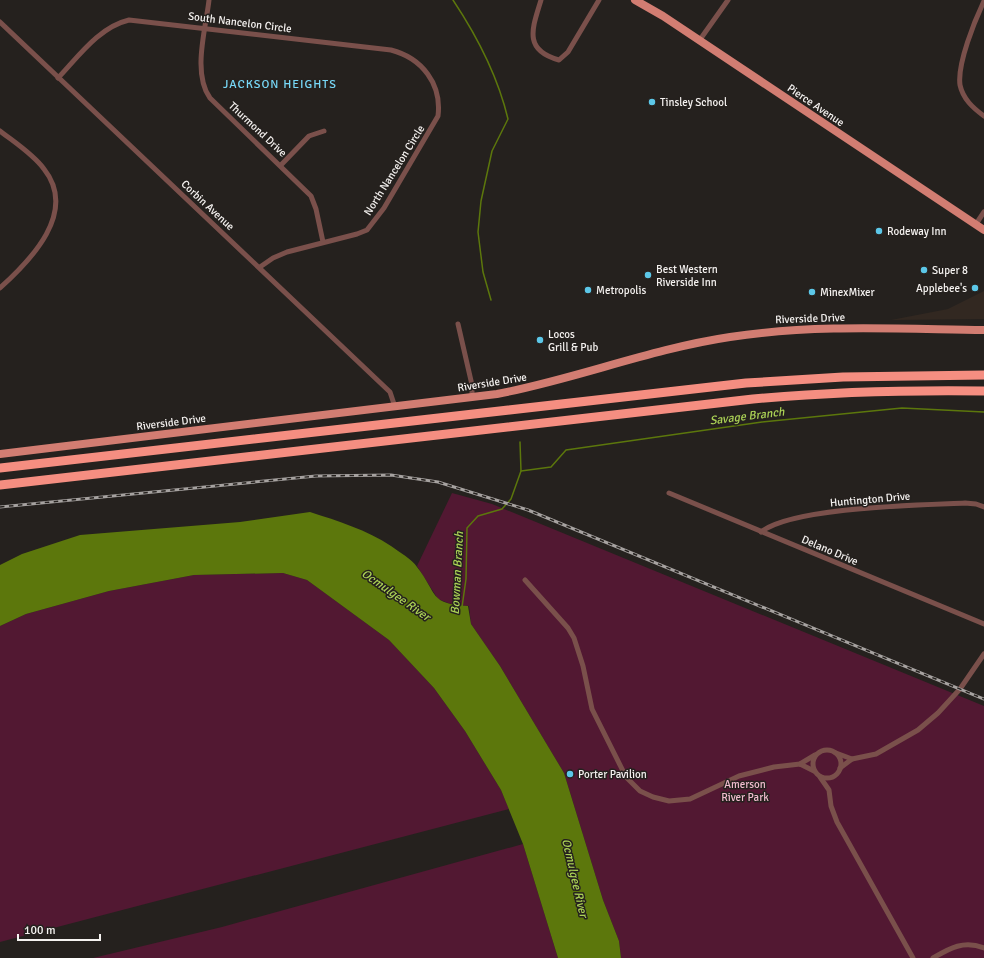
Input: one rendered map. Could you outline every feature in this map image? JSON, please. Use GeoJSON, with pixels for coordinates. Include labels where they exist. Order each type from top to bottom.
{"type":"FeatureCollection","features":[{"type":"Feature","properties":{"kind":"highway"},"geometry":{"type":"LineString","coordinates":[[0,468],[746,383],[843,377],[984,375]]}},
{"type":"Feature","properties":{"kind":"highway"},"geometry":{"type":"LineString","coordinates":[[0,485],[753,399],[806,394],[884,391],[984,391]]}},
{"type":"Feature","properties":{"kind":"main road","name":"Pierce Avenue"},"geometry":{"type":"LineString","coordinates":[[635,0],[663,16],[984,230]]}},
{"type":"Feature","properties":{"kind":"main road","name":"Riverside Drive"},"geometry":{"type":"LineString","coordinates":[[0,454],[472,397],[532,387],[683,345],[770,331],[841,328],[984,330]]}},
{"type":"Feature","properties":{"kind":"street","name":"Thurmond Drive"},"geometry":{"type":"LineString","coordinates":[[209,0],[201,62],[202,82],[205,91],[210,98],[281,165],[311,196],[316,209],[323,242]]}},
{"type":"Feature","properties":{"kind":"street"},"geometry":{"type":"LineString","coordinates":[[542,0],[534,26],[533,40],[536,46],[545,53],[559,60],[568,52],[598,0]]}},
{"type":"Feature","properties":{"kind":"street"},"geometry":{"type":"LineString","coordinates":[[699,41],[728,0]]}},
{"type":"Feature","properties":{"kind":"street"},"geometry":{"type":"LineString","coordinates":[[984,1],[963,58],[960,77],[960,86],[966,100],[984,116]]}},
{"type":"Feature","properties":{"kind":"street","name":"South Nancelon Circle"},"geometry":{"type":"LineString","coordinates":[[58,78],[102,34],[119,22],[129,20],[140,20],[391,50],[409,56],[431,78]]}},
{"type":"Feature","properties":{"kind":"street","name":"Corbin Avenue"},"geometry":{"type":"LineString","coordinates":[[0,22],[260,267],[390,392],[395,407]]}},
{"type":"Feature","properties":{"kind":"street","name":"North Nancelon Circle"},"geometry":{"type":"LineString","coordinates":[[260,267],[273,258],[287,252],[357,234],[367,230],[384,208],[438,116],[438,100],[431,78]]}},
{"type":"Feature","properties":{"kind":"street"},"geometry":{"type":"LineString","coordinates":[[0,131],[43,168],[51,180],[55,193],[53,218],[45,238],[33,256],[0,288]]}},
{"type":"Feature","properties":{"kind":"street"},"geometry":{"type":"LineString","coordinates":[[281,165],[309,136],[324,132]]}},
{"type":"Feature","properties":{"kind":"street"},"geometry":{"type":"LineString","coordinates":[[976,224],[984,212]]}},
{"type":"Feature","properties":{"kind":"street"},"geometry":{"type":"LineString","coordinates":[[458,324],[472,385],[472,397]]}},
{"type":"Feature","properties":{"kind":"street","name":"Delano Drive"},"geometry":{"type":"LineString","coordinates":[[669,493],[984,624]]}},
{"type":"Feature","properties":{"kind":"street","name":"Huntington Drive"},"geometry":{"type":"LineString","coordinates":[[761,532],[768,526],[792,520],[852,510],[966,503],[976,504],[984,508]]}},
{"type":"Feature","properties":{"kind":"street"},"geometry":{"type":"LineString","coordinates":[[525,580],[568,628],[574,638],[583,666],[592,709],[626,777],[640,791],[653,797],[669,801],[690,799],[739,776],[755,771],[800,764],[825,750],[836,752],[852,758],[876,754],[918,730],[938,713],[964,684],[984,654]]}},
{"type":"Feature","properties":{"kind":"street"},"geometry":{"type":"LineString","coordinates":[[836,752],[839,757],[840,768]]}},
{"type":"Feature","properties":{"kind":"street"},"geometry":{"type":"LineString","coordinates":[[814,771],[812,766],[815,755]]}},
{"type":"Feature","properties":{"kind":"street"},"geometry":{"type":"LineString","coordinates":[[829,790],[840,768],[852,758]]}},
{"type":"Feature","properties":{"kind":"street"},"geometry":{"type":"LineString","coordinates":[[800,764],[814,771],[829,790],[831,806],[837,822],[913,958]]}},
{"type":"Feature","properties":{"kind":"street"},"geometry":{"type":"LineString","coordinates":[[820,777],[830,778],[835,776]]}},
{"type":"Feature","properties":{"kind":"street"},"geometry":{"type":"LineString","coordinates":[[933,958],[960,945],[969,944],[984,948]]}},
{"type":"Feature","properties":{"kind":"shaded area"},"geometry":{"type":"Polygon","coordinates":[[[984,291],[984,319],[891,320],[948,309],[984,291]]]}},
{"type":"Feature","properties":{"kind":"green space","name":"Amerson River Park"},"geometry":{"type":"Polygon","coordinates":[[[452,493],[492,504],[984,706],[984,958],[621,958],[619,941],[603,900],[564,773],[500,666],[471,624],[469,606],[453,605],[438,599],[417,566],[452,493]]]}},
{"type":"Feature","properties":{"kind":"green space"},"geometry":{"type":"Polygon","coordinates":[[[283,573],[307,580],[389,640],[434,688],[465,731],[501,790],[509,809],[0,942],[0,626],[26,614],[109,591],[194,575],[283,573]]]}},
{"type":"Feature","properties":{"kind":"green space"},"geometry":{"type":"Polygon","coordinates":[[[523,844],[558,958],[93,958],[222,927],[523,844]]]}},
{"type":"Feature","properties":{"kind":"water","name":"Ocmulgee River"},"geometry":{"type":"Polygon","coordinates":[[[310,512],[352,526],[382,540],[415,564],[424,576],[432,591],[440,600],[455,605],[468,606],[471,624],[500,666],[564,773],[603,900],[619,941],[621,958],[558,958],[523,844],[501,790],[465,731],[434,688],[389,640],[307,580],[283,573],[194,575],[109,591],[26,614],[0,626],[0,565],[22,554],[80,535],[240,522],[310,512]]]}},
{"type":"Feature","properties":{"kind":"waterway","name":"Bowman Branch"},"geometry":{"type":"LineString","coordinates":[[453,0],[478,42],[493,72],[508,119],[492,151],[481,201],[478,232],[483,272],[491,300]]}},
{"type":"Feature","properties":{"kind":"waterway","name":"Savage Branch"},"geometry":{"type":"LineString","coordinates":[[521,471],[551,467],[566,450],[762,422],[902,408],[984,412]]}},
{"type":"Feature","properties":{"kind":"waterway","name":"Bowman Branch"},"geometry":{"type":"LineString","coordinates":[[462,607],[466,579],[467,528],[478,516],[502,509],[511,499],[521,471],[520,442]]}},
{"type":"Feature","properties":{"kind":"railway"},"geometry":{"type":"LineString","coordinates":[[0,507],[316,476],[391,475],[438,482],[528,510],[984,699]]}},
{"type":"Feature","properties":{"kind":"place","name":"Tinsley School"},"geometry":{"type":"Point","coordinates":[652,102]}},
{"type":"Feature","properties":{"kind":"place","name":"Rodeway Inn"},"geometry":{"type":"Point","coordinates":[879,231]}},
{"type":"Feature","properties":{"kind":"place","name":"Super 8"},"geometry":{"type":"Point","coordinates":[924,270]}},
{"type":"Feature","properties":{"kind":"place","name":"Best Western Riverside Inn"},"geometry":{"type":"Point","coordinates":[648,275]}},
{"type":"Feature","properties":{"kind":"place","name":"Applebee's"},"geometry":{"type":"Point","coordinates":[975,288]}},
{"type":"Feature","properties":{"kind":"place","name":"Metropolis"},"geometry":{"type":"Point","coordinates":[588,290]}},
{"type":"Feature","properties":{"kind":"place","name":"MinexMixer"},"geometry":{"type":"Point","coordinates":[812,292]}},
{"type":"Feature","properties":{"kind":"place","name":"Locos Grill & Pub"},"geometry":{"type":"Point","coordinates":[540,340]}},
{"type":"Feature","properties":{"kind":"place","name":"Porter Pavilion"},"geometry":{"type":"Point","coordinates":[570,774]}},
{"type":"Feature","properties":{"kind":"district","name":"JACKSON HEIGHTS"},"geometry":{"type":"Point","coordinates":[280,84]}}]}
